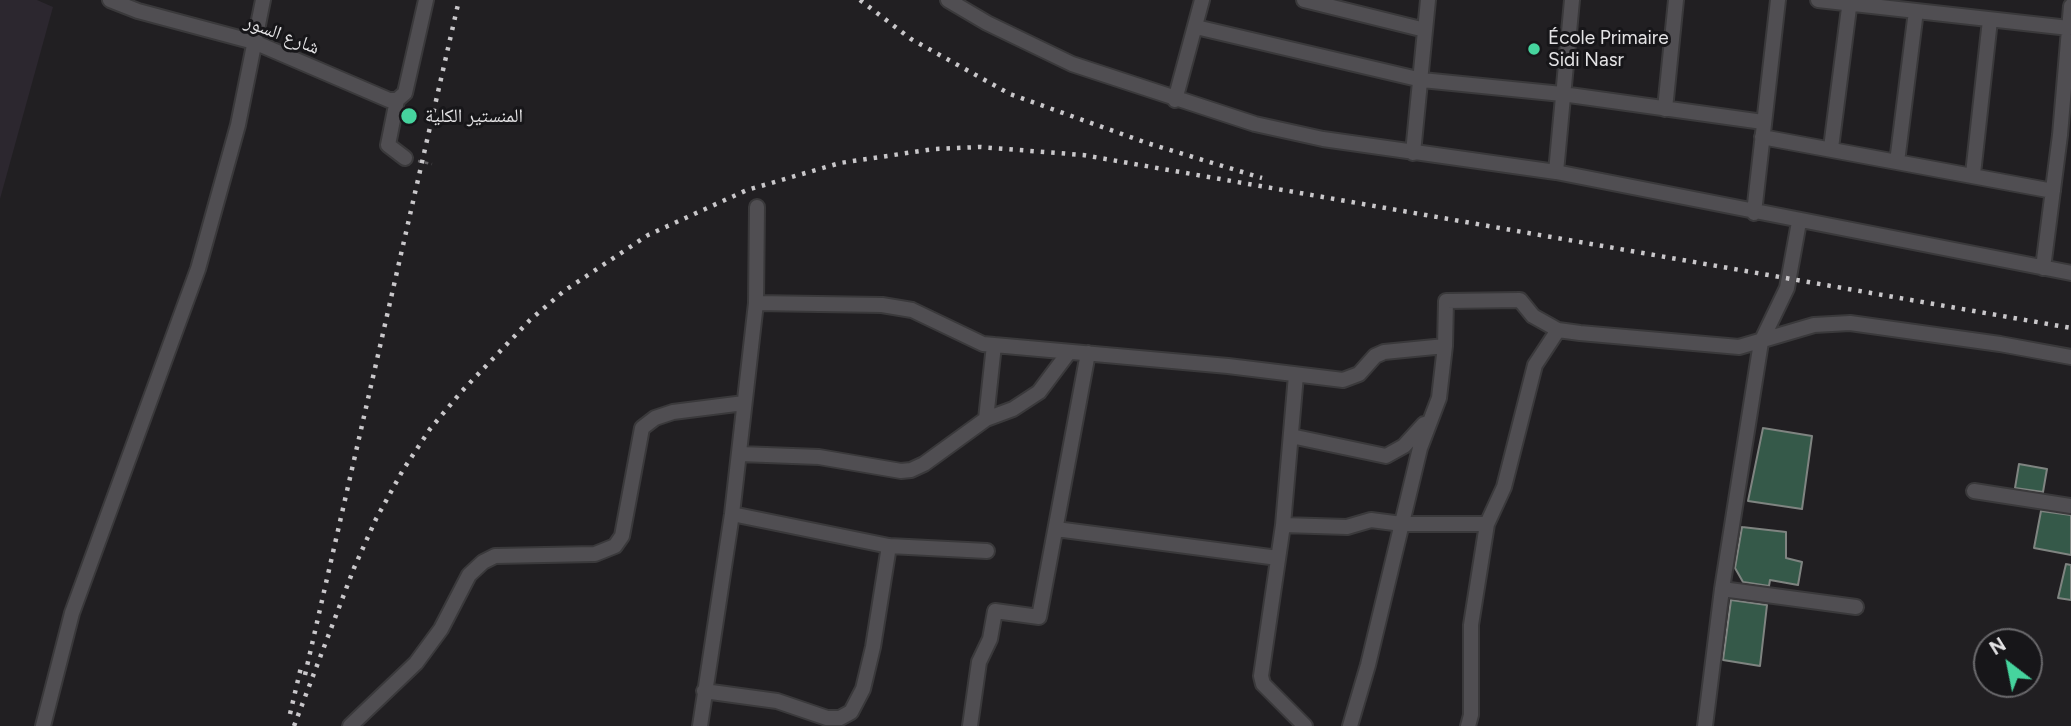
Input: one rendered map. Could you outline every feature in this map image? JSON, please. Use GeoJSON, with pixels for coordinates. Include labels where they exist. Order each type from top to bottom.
{"type":"FeatureCollection","features":[{"type":"Feature","properties":{"kind":"street","name":"شارع السور"},"geometry":{"type":"LineString","coordinates":[[110,0],[139,6],[254,42],[389,100],[397,100]]}},
{"type":"Feature","properties":{"kind":"street"},"geometry":{"type":"LineString","coordinates":[[43,726],[72,613],[198,269],[238,125],[263,0]]}},
{"type":"Feature","properties":{"kind":"street"},"geometry":{"type":"LineString","coordinates":[[405,158],[388,145],[397,100],[405,93],[426,0]]}},
{"type":"Feature","properties":{"kind":"street"},"geometry":{"type":"LineString","coordinates":[[948,0],[987,23],[1072,64],[1175,100],[1255,124],[1323,139],[1556,172],[1799,222],[2071,273]]}},
{"type":"Feature","properties":{"kind":"street"},"geometry":{"type":"LineString","coordinates":[[1175,100],[1202,0]]}},
{"type":"Feature","properties":{"kind":"street"},"geometry":{"type":"LineString","coordinates":[[1413,153],[1428,0]]}},
{"type":"Feature","properties":{"kind":"street"},"geometry":{"type":"LineString","coordinates":[[1556,172],[1572,0]]}},
{"type":"Feature","properties":{"kind":"street"},"geometry":{"type":"LineString","coordinates":[[1665,109],[1676,0]]}},
{"type":"Feature","properties":{"kind":"street"},"geometry":{"type":"LineString","coordinates":[[1754,213],[1778,0]]}},
{"type":"Feature","properties":{"kind":"street"},"geometry":{"type":"LineString","coordinates":[[1818,0],[1850,1],[2069,28]]}},
{"type":"Feature","properties":{"kind":"street"},"geometry":{"type":"LineString","coordinates":[[1314,1],[1425,30]]}},
{"type":"Feature","properties":{"kind":"street"},"geometry":{"type":"LineString","coordinates":[[1831,148],[1850,1]]}},
{"type":"Feature","properties":{"kind":"street"},"geometry":{"type":"LineString","coordinates":[[2043,268],[2053,191],[2066,135],[2071,6]]}},
{"type":"Feature","properties":{"kind":"street"},"geometry":{"type":"LineString","coordinates":[[1897,162],[1916,11]]}},
{"type":"Feature","properties":{"kind":"street"},"geometry":{"type":"LineString","coordinates":[[1973,174],[1990,20]]}},
{"type":"Feature","properties":{"kind":"street"},"geometry":{"type":"LineString","coordinates":[[1196,27],[1422,80],[1562,94],[1665,109],[1897,162],[2053,191]]}},
{"type":"Feature","properties":{"kind":"street"},"geometry":{"type":"LineString","coordinates":[[700,726],[740,454],[756,303],[757,207]]}},
{"type":"Feature","properties":{"kind":"street"},"geometry":{"type":"LineString","coordinates":[[1705,726],[1722,589],[1761,342],[1787,288],[1799,222]]}},
{"type":"Feature","properties":{"kind":"street"},"geometry":{"type":"LineString","coordinates":[[1291,436],[1386,456],[1404,446],[1439,398],[1445,346],[1446,301],[1520,300],[1534,316],[1558,330],[1739,346],[1814,325],[1850,323],[2071,357]]}},
{"type":"Feature","properties":{"kind":"street"},"geometry":{"type":"LineString","coordinates":[[756,303],[882,305],[912,310],[983,344],[1350,379],[1384,352],[1445,346]]}},
{"type":"Feature","properties":{"kind":"street"},"geometry":{"type":"LineString","coordinates":[[1468,726],[1471,715],[1471,625],[1486,524],[1504,487],[1535,365],[1558,330]]}},
{"type":"Feature","properties":{"kind":"street"},"geometry":{"type":"LineString","coordinates":[[986,419],[994,345]]}},
{"type":"Feature","properties":{"kind":"street"},"geometry":{"type":"LineString","coordinates":[[740,454],[819,457],[901,471],[911,470],[924,464],[986,419],[1013,409],[1040,392],[1069,352]]}},
{"type":"Feature","properties":{"kind":"street"},"geometry":{"type":"LineString","coordinates":[[970,726],[979,662],[990,639],[995,611],[1040,617],[1088,353]]}},
{"type":"Feature","properties":{"kind":"street"},"geometry":{"type":"LineString","coordinates":[[1296,375],[1283,524],[1261,681],[1305,726]]}},
{"type":"Feature","properties":{"kind":"street"},"geometry":{"type":"LineString","coordinates":[[350,726],[416,663],[441,628],[469,575],[483,562],[495,556],[595,554],[615,547],[622,536],[642,428],[654,418],[673,412],[744,403]]}},
{"type":"Feature","properties":{"kind":"street"},"geometry":{"type":"LineString","coordinates":[[1350,726],[1431,412]]}},
{"type":"Feature","properties":{"kind":"street"},"geometry":{"type":"LineString","coordinates":[[1974,491],[2071,506]]}},
{"type":"Feature","properties":{"kind":"street"},"geometry":{"type":"LineString","coordinates":[[732,514],[889,546],[987,551]]}},
{"type":"Feature","properties":{"kind":"street"},"geometry":{"type":"LineString","coordinates":[[1283,524],[1347,527],[1371,520],[1402,524],[1486,524]]}},
{"type":"Feature","properties":{"kind":"street"},"geometry":{"type":"LineString","coordinates":[[1056,529],[1278,558]]}},
{"type":"Feature","properties":{"kind":"street"},"geometry":{"type":"LineString","coordinates":[[704,691],[776,701],[827,719],[840,719],[851,712],[863,689],[873,647],[889,546]]}},
{"type":"Feature","properties":{"kind":"street"},"geometry":{"type":"LineString","coordinates":[[1722,589],[1856,607]]}},
{"type":"Feature","properties":{"kind":"shaded area"},"geometry":{"type":"Polygon","coordinates":[[[0,0],[37,0],[53,7],[0,199],[0,0]]]}},
{"type":"Feature","properties":{"kind":"building"},"geometry":{"type":"Polygon","coordinates":[[[1763,428],[1812,436],[1802,509],[1748,501],[1763,428]]]}},
{"type":"Feature","properties":{"kind":"building"},"geometry":{"type":"Polygon","coordinates":[[[2019,464],[2047,469],[2043,492],[2015,488],[2019,464]]]}},
{"type":"Feature","properties":{"kind":"building"},"geometry":{"type":"Polygon","coordinates":[[[2041,511],[2071,515],[2071,555],[2034,548],[2041,511]]]}},
{"type":"Feature","properties":{"kind":"building"},"geometry":{"type":"Polygon","coordinates":[[[1742,527],[1786,532],[1786,558],[1802,562],[1798,585],[1770,580],[1769,586],[1743,582],[1735,568],[1742,527]]]}},
{"type":"Feature","properties":{"kind":"building"},"geometry":{"type":"Polygon","coordinates":[[[2066,564],[2071,565],[2071,600],[2058,598],[2066,564]]]}},
{"type":"Feature","properties":{"kind":"building"},"geometry":{"type":"Polygon","coordinates":[[[1731,600],[1767,605],[1760,666],[1723,660],[1731,600]]]}},
{"type":"Feature","properties":{"kind":"railway"},"geometry":{"type":"LineString","coordinates":[[305,675],[459,0]]}},
{"type":"Feature","properties":{"kind":"railway"},"geometry":{"type":"LineString","coordinates":[[860,0],[911,39],[1010,94],[1147,143],[1262,178]]}},
{"type":"Feature","properties":{"kind":"railway"},"geometry":{"type":"LineString","coordinates":[[294,726],[354,568],[376,519],[403,470],[430,429],[462,391],[530,320],[564,291],[648,235],[747,190],[840,163],[934,149],[980,147],[1083,155],[2071,328]]}},
{"type":"Feature","properties":{"kind":"railway"},"geometry":{"type":"LineString","coordinates":[[290,714],[302,663]]}},
{"type":"Feature","properties":{"kind":"place","name":"École Primaire Sidi Nasr"},"geometry":{"type":"Point","coordinates":[1534,49]}},
{"type":"Feature","properties":{"kind":"place","name":"المنستير الكلية"},"geometry":{"type":"Point","coordinates":[409,116]}}]}
